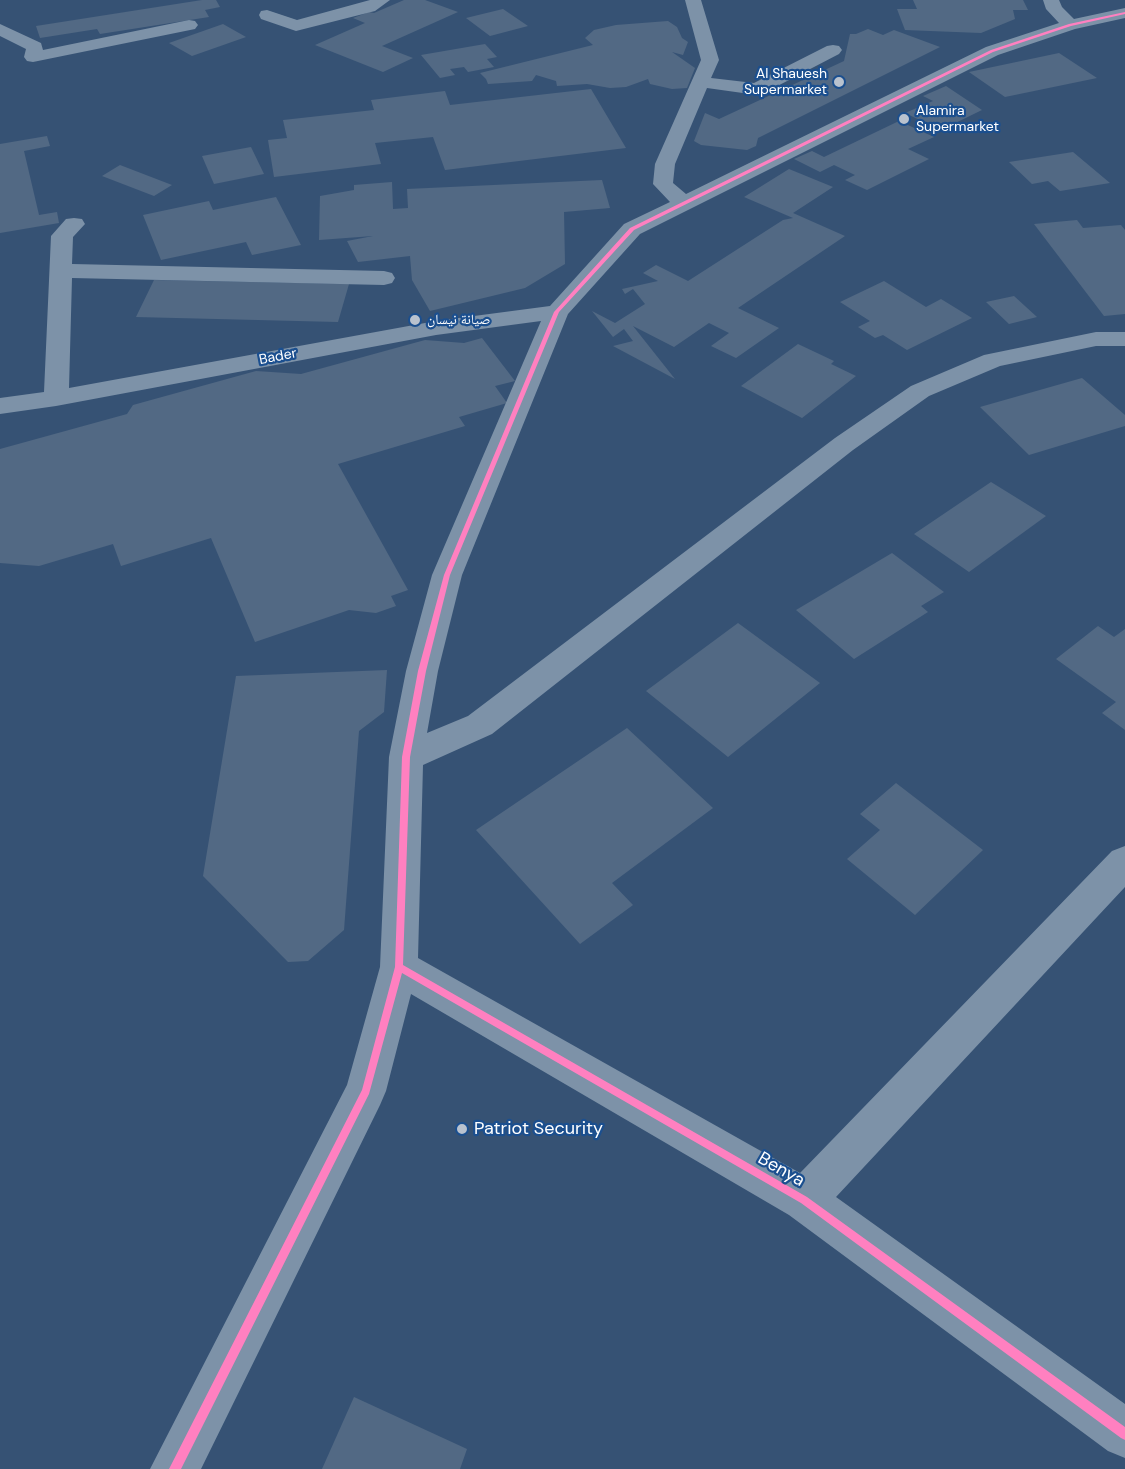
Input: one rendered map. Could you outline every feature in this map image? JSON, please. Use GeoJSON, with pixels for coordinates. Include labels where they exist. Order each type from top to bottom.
{"type":"FeatureCollection","features":[{"type":"Feature","properties":{"kind":"street"},"geometry":{"type":"LineString","coordinates":[[267,15],[296,26],[369,7],[382,0]]}},
{"type":"Feature","properties":{"kind":"street"},"geometry":{"type":"LineString","coordinates":[[683,203],[663,184],[665,164],[710,60],[693,0]]}},
{"type":"Feature","properties":{"kind":"street"},"geometry":{"type":"LineString","coordinates":[[1051,0],[1054,9],[1070,25]]}},
{"type":"Feature","properties":{"kind":"street"},"geometry":{"type":"LineString","coordinates":[[175,1469],[366,1091],[399,967],[406,757],[422,671],[447,575],[557,312],[632,229],[992,51],[1070,25],[1125,13]]}},
{"type":"Feature","properties":{"kind":"street"},"geometry":{"type":"LineString","coordinates":[[0,29],[35,47],[33,57],[189,25]]}},
{"type":"Feature","properties":{"kind":"street"},"geometry":{"type":"LineString","coordinates":[[701,82],[757,90],[833,50]]}},
{"type":"Feature","properties":{"kind":"street"},"geometry":{"type":"LineString","coordinates":[[56,398],[62,236],[74,224]]}},
{"type":"Feature","properties":{"kind":"street"},"geometry":{"type":"LineString","coordinates":[[61,271],[384,278]]}},
{"type":"Feature","properties":{"kind":"street","name":"Bader"},"geometry":{"type":"LineString","coordinates":[[2,408],[436,328],[557,312]]}},
{"type":"Feature","properties":{"kind":"street"},"geometry":{"type":"LineString","coordinates":[[406,757],[480,725],[844,444],[920,391],[993,360],[1096,339],[1125,339]]}},
{"type":"Feature","properties":{"kind":"street"},"geometry":{"type":"LineString","coordinates":[[804,1200],[1125,862]]}},
{"type":"Feature","properties":{"kind":"street","name":"Benya"},"geometry":{"type":"LineString","coordinates":[[399,967],[804,1200],[1125,1434]]}},
{"type":"Feature","properties":{"kind":"building"},"geometry":{"type":"Polygon","coordinates":[[[202,0],[216,0],[220,7],[205,10],[209,17],[100,34],[97,29],[40,38],[36,26],[202,0]]]}},
{"type":"Feature","properties":{"kind":"building"},"geometry":{"type":"Polygon","coordinates":[[[404,0],[425,0],[458,12],[382,46],[413,58],[383,72],[315,45],[365,23],[353,18],[369,12],[374,13],[404,0]]]}},
{"type":"Feature","properties":{"kind":"building"},"geometry":{"type":"Polygon","coordinates":[[[913,0],[1023,0],[1028,10],[1013,10],[1015,19],[981,33],[905,30],[897,9],[917,9],[913,0]]]}},
{"type":"Feature","properties":{"kind":"building"},"geometry":{"type":"Polygon","coordinates":[[[503,9],[528,26],[490,36],[466,18],[503,9]]]}},
{"type":"Feature","properties":{"kind":"building"},"geometry":{"type":"Polygon","coordinates":[[[668,21],[677,27],[682,38],[688,42],[683,55],[672,52],[695,68],[687,88],[672,89],[650,84],[648,79],[626,87],[610,88],[587,84],[557,86],[556,81],[536,75],[532,81],[488,84],[480,73],[593,45],[585,38],[594,30],[616,25],[668,21]]]}},
{"type":"Feature","properties":{"kind":"building"},"geometry":{"type":"Polygon","coordinates":[[[223,24],[246,37],[192,56],[169,43],[223,24]]]}},
{"type":"Feature","properties":{"kind":"building"},"geometry":{"type":"Polygon","coordinates":[[[868,29],[883,35],[894,30],[940,47],[758,138],[756,146],[747,150],[701,145],[694,141],[705,113],[719,119],[844,61],[850,34],[868,29]]]}},
{"type":"Feature","properties":{"kind":"building"},"geometry":{"type":"Polygon","coordinates":[[[485,44],[497,57],[487,59],[494,67],[468,72],[464,67],[450,69],[455,75],[440,78],[421,55],[485,44]]]}},
{"type":"Feature","properties":{"kind":"building"},"geometry":{"type":"Polygon","coordinates":[[[1059,53],[1097,78],[1005,97],[969,72],[1059,53]]]}},
{"type":"Feature","properties":{"kind":"building"},"geometry":{"type":"Polygon","coordinates":[[[946,86],[982,110],[941,130],[905,113],[933,101],[923,96],[946,86]]]}},
{"type":"Feature","properties":{"kind":"building"},"geometry":{"type":"Polygon","coordinates":[[[591,89],[626,148],[445,170],[433,137],[375,143],[381,164],[274,177],[268,140],[287,138],[283,120],[374,110],[371,100],[445,91],[450,105],[591,89]]]}},
{"type":"Feature","properties":{"kind":"building"},"geometry":{"type":"Polygon","coordinates":[[[899,121],[934,137],[908,149],[929,159],[867,190],[845,180],[855,175],[834,165],[820,172],[794,159],[812,151],[824,157],[899,121]]]}},
{"type":"Feature","properties":{"kind":"building"},"geometry":{"type":"Polygon","coordinates":[[[47,136],[50,146],[24,151],[39,215],[57,212],[59,223],[0,233],[0,144],[47,136]]]}},
{"type":"Feature","properties":{"kind":"building"},"geometry":{"type":"Polygon","coordinates":[[[251,147],[264,174],[214,184],[202,156],[251,147]]]}},
{"type":"Feature","properties":{"kind":"building"},"geometry":{"type":"Polygon","coordinates":[[[1073,152],[1110,183],[1060,191],[1048,181],[1032,184],[1009,162],[1073,152]]]}},
{"type":"Feature","properties":{"kind":"building"},"geometry":{"type":"Polygon","coordinates":[[[120,165],[172,185],[154,196],[102,176],[120,165]]]}},
{"type":"Feature","properties":{"kind":"building"},"geometry":{"type":"Polygon","coordinates":[[[789,169],[833,187],[793,213],[845,236],[738,308],[779,328],[736,358],[711,346],[729,333],[709,323],[674,347],[633,326],[675,379],[613,346],[633,341],[624,329],[613,337],[592,311],[615,323],[645,304],[633,289],[625,294],[622,289],[658,281],[643,273],[656,265],[688,281],[783,220],[793,218],[744,197],[789,169]]]}},
{"type":"Feature","properties":{"kind":"building"},"geometry":{"type":"Polygon","coordinates":[[[602,180],[610,208],[564,212],[565,264],[525,288],[430,311],[412,280],[410,256],[358,262],[347,241],[373,236],[319,240],[320,196],[354,190],[354,185],[392,182],[393,209],[408,208],[407,189],[602,180]]]}},
{"type":"Feature","properties":{"kind":"building"},"geometry":{"type":"Polygon","coordinates":[[[276,197],[301,245],[252,255],[246,242],[161,260],[143,215],[209,201],[213,210],[276,197]]]}},
{"type":"Feature","properties":{"kind":"building"},"geometry":{"type":"Polygon","coordinates":[[[1077,220],[1083,228],[1121,225],[1125,230],[1125,314],[1104,316],[1034,224],[1077,220]]]}},
{"type":"Feature","properties":{"kind":"building"},"geometry":{"type":"Polygon","coordinates":[[[154,280],[349,284],[338,322],[136,317],[154,280]]]}},
{"type":"Feature","properties":{"kind":"building"},"geometry":{"type":"Polygon","coordinates":[[[884,281],[926,307],[941,299],[972,318],[907,350],[883,335],[875,338],[858,327],[870,321],[840,302],[884,281]]]}},
{"type":"Feature","properties":{"kind":"building"},"geometry":{"type":"Polygon","coordinates":[[[1014,296],[1037,317],[1009,324],[986,302],[1014,296]]]}},
{"type":"Feature","properties":{"kind":"building"},"geometry":{"type":"Polygon","coordinates":[[[482,338],[515,381],[495,386],[507,403],[459,417],[465,426],[338,464],[408,590],[391,596],[396,606],[376,613],[349,610],[255,642],[211,538],[121,566],[113,544],[39,566],[0,563],[0,449],[127,414],[133,405],[256,371],[301,374],[425,340],[464,343],[482,338]]]}},
{"type":"Feature","properties":{"kind":"building"},"geometry":{"type":"Polygon","coordinates":[[[798,344],[834,361],[831,364],[856,376],[802,418],[741,386],[798,344]]]}},
{"type":"Feature","properties":{"kind":"building"},"geometry":{"type":"Polygon","coordinates":[[[1082,378],[1125,415],[1125,426],[1029,455],[980,407],[1082,378]]]}},
{"type":"Feature","properties":{"kind":"building"},"geometry":{"type":"Polygon","coordinates":[[[991,482],[1046,516],[969,572],[914,534],[991,482]]]}},
{"type":"Feature","properties":{"kind":"building"},"geometry":{"type":"Polygon","coordinates":[[[892,553],[944,592],[921,606],[928,612],[854,659],[796,610],[892,553]]]}},
{"type":"Feature","properties":{"kind":"building"},"geometry":{"type":"Polygon","coordinates":[[[738,623],[820,683],[728,757],[646,691],[738,623]]]}},
{"type":"Feature","properties":{"kind":"building"},"geometry":{"type":"Polygon","coordinates":[[[1098,626],[1114,637],[1125,629],[1125,730],[1102,713],[1116,702],[1056,659],[1098,626]]]}},
{"type":"Feature","properties":{"kind":"building"},"geometry":{"type":"Polygon","coordinates":[[[387,670],[384,712],[359,731],[344,930],[308,961],[288,962],[203,876],[236,676],[387,670]]]}},
{"type":"Feature","properties":{"kind":"building"},"geometry":{"type":"Polygon","coordinates":[[[627,728],[713,808],[612,883],[633,905],[580,944],[476,830],[627,728]]]}},
{"type":"Feature","properties":{"kind":"building"},"geometry":{"type":"Polygon","coordinates":[[[896,783],[983,850],[915,915],[847,859],[880,830],[860,814],[896,783]]]}},
{"type":"Feature","properties":{"kind":"building"},"geometry":{"type":"Polygon","coordinates":[[[354,1397],[467,1449],[460,1469],[322,1469],[354,1397]]]}},
{"type":"Feature","properties":{"kind":"cycle path"},"geometry":{"type":"LineString","coordinates":[[175,1469],[366,1091],[399,967],[406,757],[422,671],[447,575],[557,312],[632,229],[992,51],[1070,25],[1125,13]]}},
{"type":"Feature","properties":{"kind":"cycle path"},"geometry":{"type":"LineString","coordinates":[[399,967],[804,1200],[1125,1434]]}},
{"type":"Feature","properties":{"kind":"place","name":"Al Shauesh Supermarket"},"geometry":{"type":"Point","coordinates":[839,82]}},
{"type":"Feature","properties":{"kind":"place","name":"Alamira Supermarket"},"geometry":{"type":"Point","coordinates":[904,119]}},
{"type":"Feature","properties":{"kind":"place","name":"صيانة نيسان"},"geometry":{"type":"Point","coordinates":[415,320]}},
{"type":"Feature","properties":{"kind":"place","name":"Patriot Security"},"geometry":{"type":"Point","coordinates":[462,1129]}}]}
